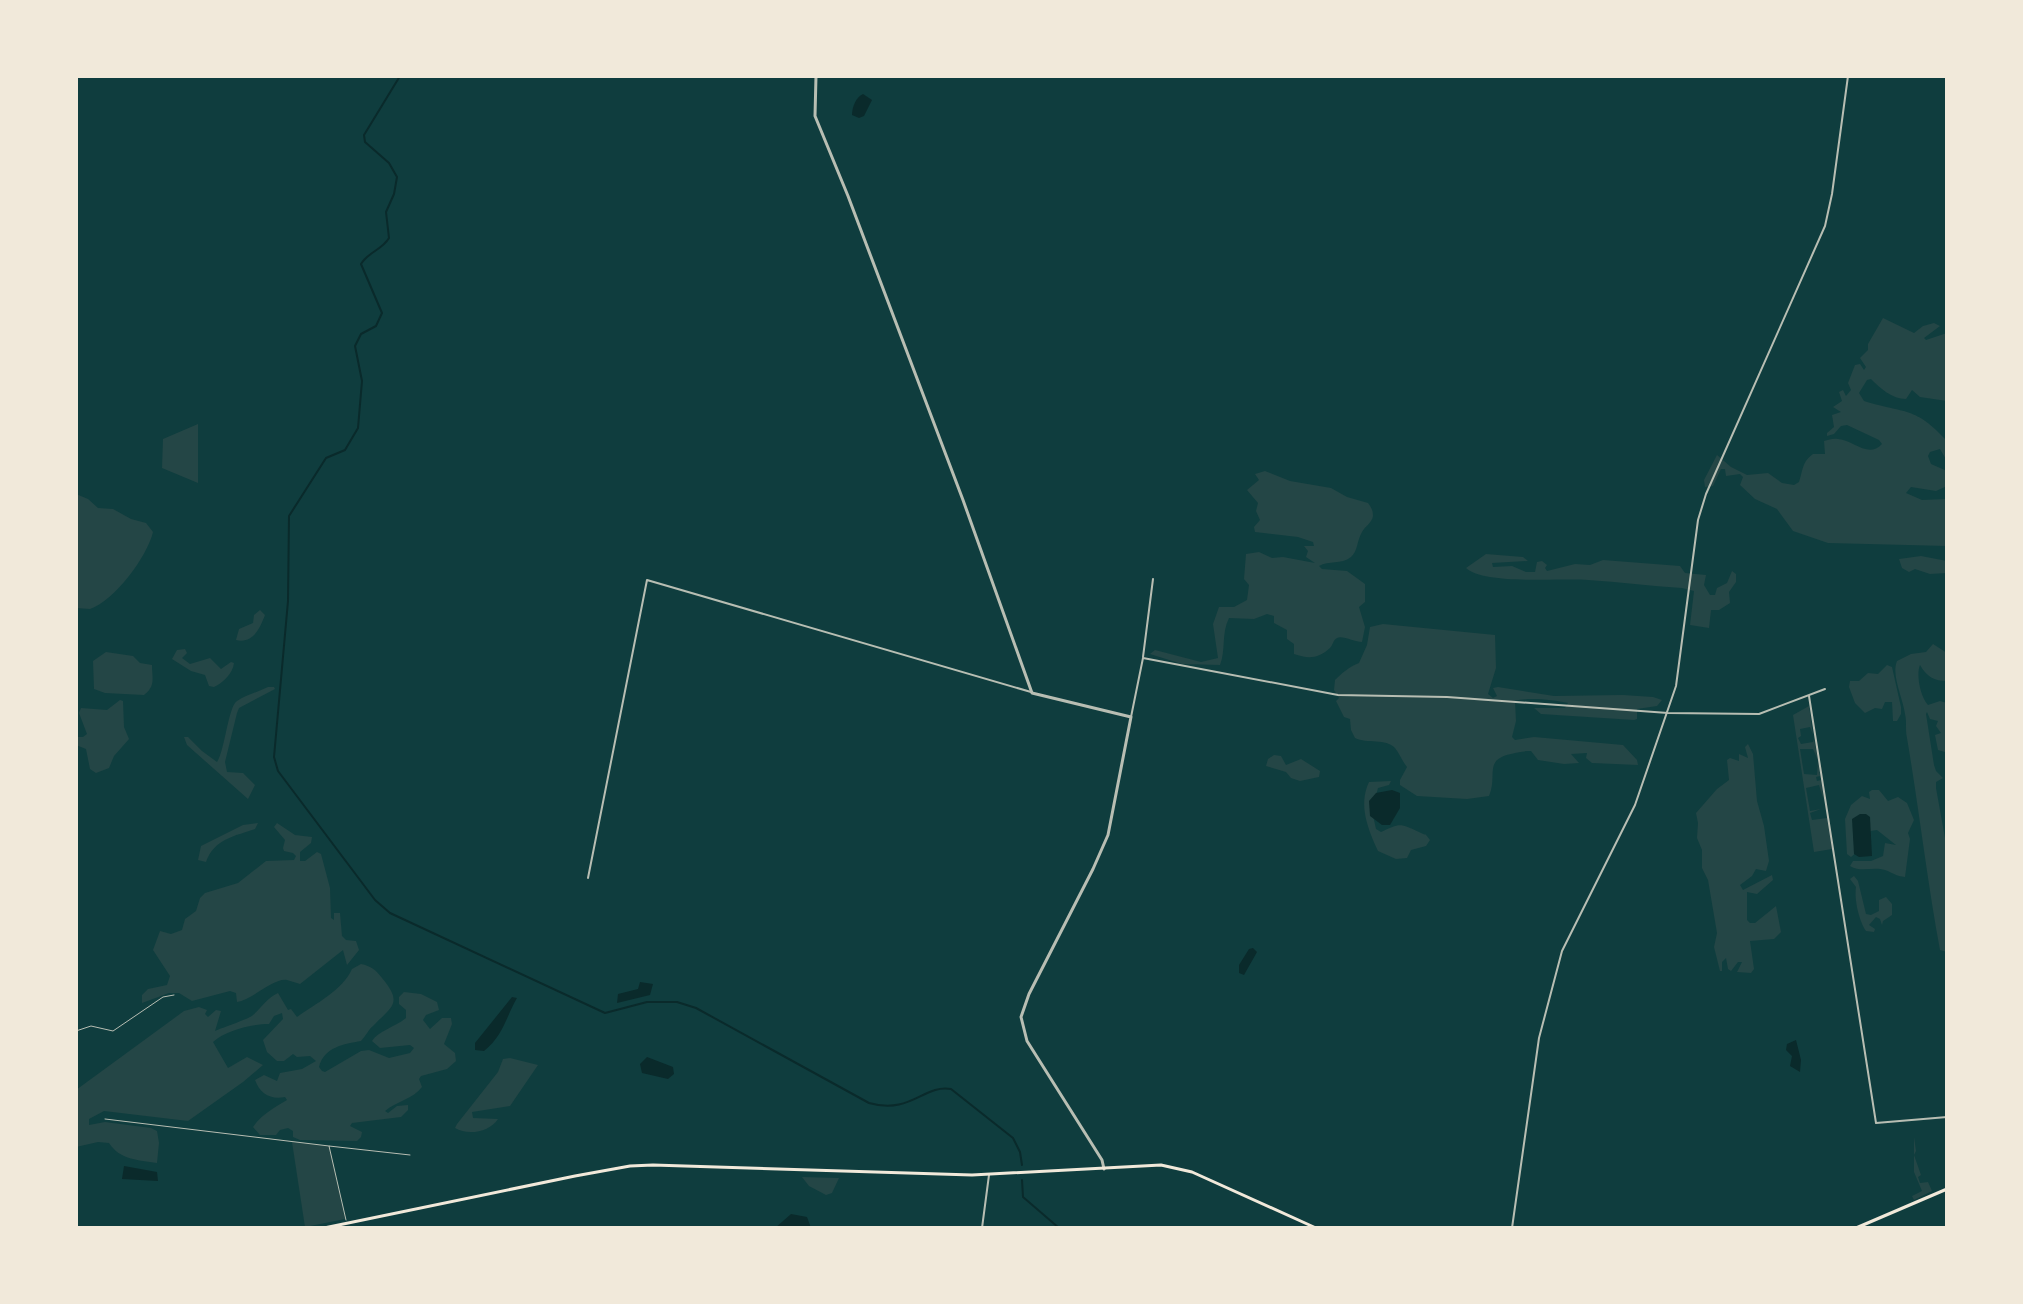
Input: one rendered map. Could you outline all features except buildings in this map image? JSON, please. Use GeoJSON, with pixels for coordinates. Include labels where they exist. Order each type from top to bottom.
{"type":"FeatureCollection","features":[{"type":"Feature","properties":{"kind":"main road"},"geometry":{"type":"LineString","coordinates":[[324,1228],[630,1166],[989,1174],[1161,1165],[1184,1169],[1316,1228]]}},
{"type":"Feature","properties":{"kind":"main road"},"geometry":{"type":"LineString","coordinates":[[1856,1228],[1947,1189]]}},
{"type":"Feature","properties":{"kind":"street"},"geometry":{"type":"LineString","coordinates":[[816,76],[815,116],[952,470],[1032,693]]}},
{"type":"Feature","properties":{"kind":"street"},"geometry":{"type":"LineString","coordinates":[[1512,1228],[1539,1038],[1562,951],[1635,805],[1668,713],[1676,686],[1698,520],[1706,494],[1825,226],[1848,76]]}},
{"type":"Feature","properties":{"kind":"street"},"geometry":{"type":"LineString","coordinates":[[1104,1169],[1102,1160],[1027,1041],[1021,1017],[1029,994],[1108,835],[1143,658],[1153,579]]}},
{"type":"Feature","properties":{"kind":"street"},"geometry":{"type":"LineString","coordinates":[[588,878],[647,580],[1032,693],[1131,717]]}},
{"type":"Feature","properties":{"kind":"street"},"geometry":{"type":"LineString","coordinates":[[1143,658],[1338,695],[1447,697],[1668,713],[1759,714],[1825,689]]}},
{"type":"Feature","properties":{"kind":"street"},"geometry":{"type":"LineString","coordinates":[[1809,696],[1876,1123],[1947,1117]]}},
{"type":"Feature","properties":{"kind":"street"},"geometry":{"type":"LineString","coordinates":[[982,1228],[989,1174]]}},
{"type":"Feature","properties":{"kind":"lane"},"geometry":{"type":"LineString","coordinates":[[76,1031],[91,1026],[113,1031],[163,997],[174,995]]}},
{"type":"Feature","properties":{"kind":"lane"},"geometry":{"type":"LineString","coordinates":[[105,1119],[410,1155]]}},
{"type":"Feature","properties":{"kind":"lane"},"geometry":{"type":"LineString","coordinates":[[329,1146],[346,1223]]}},
{"type":"Feature","properties":{"kind":"shaded area"},"geometry":{"type":"Polygon","coordinates":[[[863,94],[872,100],[864,116],[859,118],[852,112],[856,100],[863,94]]]}},
{"type":"Feature","properties":{"kind":"shaded area"},"geometry":{"type":"Polygon","coordinates":[[[1883,318],[1914,333],[1934,323],[1940,326],[1924,338],[1926,340],[1947,333],[1947,401],[1920,397],[1912,390],[1906,399],[1896,397],[1871,379],[1859,393],[1864,401],[1918,416],[1947,441],[1947,461],[1940,449],[1930,452],[1928,456],[1931,464],[1947,471],[1947,486],[1936,491],[1911,487],[1906,493],[1922,500],[1947,499],[1947,546],[1828,543],[1793,531],[1777,509],[1755,499],[1740,485],[1743,477],[1740,474],[1726,476],[1725,469],[1721,469],[1713,486],[1705,487],[1704,480],[1717,455],[1747,475],[1768,473],[1782,483],[1794,485],[1799,482],[1809,457],[1825,454],[1824,441],[1844,440],[1871,450],[1882,444],[1847,425],[1841,426],[1834,434],[1827,436],[1827,433],[1834,427],[1832,415],[1841,412],[1833,407],[1842,401],[1839,392],[1843,390],[1846,396],[1851,390],[1848,383],[1855,365],[1860,364],[1864,370],[1866,367],[1860,358],[1868,350],[1868,344],[1883,318]]]}},
{"type":"Feature","properties":{"kind":"shaded area"},"geometry":{"type":"Polygon","coordinates":[[[198,424],[198,483],[162,468],[163,439],[198,424]]]}},
{"type":"Feature","properties":{"kind":"shaded area"},"geometry":{"type":"Polygon","coordinates":[[[1265,471],[1290,481],[1331,488],[1371,507],[1372,518],[1362,532],[1353,555],[1343,561],[1319,566],[1322,569],[1347,571],[1365,584],[1365,602],[1359,607],[1365,627],[1362,642],[1339,637],[1321,654],[1299,656],[1294,654],[1294,644],[1287,639],[1287,630],[1274,623],[1274,616],[1267,614],[1254,619],[1229,618],[1220,665],[1182,664],[1150,654],[1155,650],[1201,662],[1218,658],[1213,624],[1219,607],[1234,607],[1247,600],[1249,585],[1244,579],[1246,554],[1259,552],[1272,558],[1315,563],[1306,557],[1308,551],[1304,546],[1314,546],[1313,542],[1255,532],[1254,527],[1260,520],[1256,511],[1258,503],[1247,490],[1259,480],[1255,474],[1265,471]]]}},
{"type":"Feature","properties":{"kind":"shaded area"},"geometry":{"type":"Polygon","coordinates":[[[76,494],[98,508],[113,509],[146,523],[153,532],[129,576],[110,597],[90,609],[76,608],[76,494]]]}},
{"type":"Feature","properties":{"kind":"shaded area"},"geometry":{"type":"Polygon","coordinates":[[[1486,554],[1523,557],[1528,561],[1492,563],[1493,567],[1512,566],[1526,572],[1535,572],[1537,562],[1542,561],[1547,565],[1547,571],[1575,564],[1590,565],[1603,560],[1680,566],[1685,573],[1706,575],[1704,585],[1710,595],[1715,595],[1717,588],[1727,583],[1732,571],[1736,574],[1736,582],[1729,592],[1730,603],[1719,610],[1711,610],[1709,628],[1690,625],[1694,591],[1588,580],[1505,579],[1489,577],[1466,568],[1486,554]]]}},
{"type":"Feature","properties":{"kind":"shaded area"},"geometry":{"type":"Polygon","coordinates":[[[1921,556],[1947,561],[1947,573],[1930,574],[1915,569],[1909,572],[1902,568],[1899,559],[1921,556]]]}},
{"type":"Feature","properties":{"kind":"shaded area"},"geometry":{"type":"Polygon","coordinates":[[[260,610],[265,615],[255,634],[247,640],[236,640],[239,629],[253,623],[254,615],[260,610]]]}},
{"type":"Feature","properties":{"kind":"shaded area"},"geometry":{"type":"Polygon","coordinates":[[[1383,624],[1495,635],[1496,668],[1488,694],[1493,698],[1497,696],[1493,688],[1498,687],[1554,696],[1623,695],[1662,700],[1657,706],[1637,709],[1637,719],[1634,720],[1541,714],[1534,708],[1565,708],[1568,703],[1534,699],[1515,701],[1516,721],[1512,737],[1515,740],[1534,737],[1623,745],[1638,765],[1592,763],[1586,758],[1587,753],[1571,754],[1579,763],[1564,764],[1538,760],[1531,751],[1523,751],[1497,760],[1489,796],[1467,799],[1417,796],[1400,785],[1407,767],[1395,748],[1387,743],[1355,738],[1350,719],[1344,717],[1336,701],[1339,698],[1334,690],[1335,680],[1359,663],[1370,627],[1383,624]]]}},
{"type":"Feature","properties":{"kind":"shaded area"},"geometry":{"type":"Polygon","coordinates":[[[1933,644],[1947,653],[1947,681],[1931,678],[1920,665],[1919,679],[1928,705],[1940,701],[1947,703],[1945,752],[1938,750],[1935,735],[1941,733],[1936,726],[1938,721],[1926,714],[1934,765],[1943,778],[1936,782],[1936,788],[1947,849],[1947,952],[1940,950],[1906,735],[1906,717],[1895,673],[1897,661],[1911,654],[1926,652],[1933,644]]]}},
{"type":"Feature","properties":{"kind":"shaded area"},"geometry":{"type":"Polygon","coordinates":[[[185,649],[187,653],[182,658],[190,664],[210,658],[221,669],[234,663],[232,670],[221,683],[209,686],[205,675],[191,671],[172,659],[177,650],[185,649]]]}},
{"type":"Feature","properties":{"kind":"shaded area"},"geometry":{"type":"Polygon","coordinates":[[[106,652],[133,656],[140,663],[152,665],[152,682],[148,692],[144,695],[105,693],[94,689],[93,661],[106,652]]]}},
{"type":"Feature","properties":{"kind":"shaded area"},"geometry":{"type":"Polygon","coordinates":[[[1887,665],[1892,667],[1901,707],[1897,721],[1893,721],[1892,702],[1885,702],[1882,709],[1875,708],[1865,713],[1855,703],[1849,687],[1850,681],[1859,681],[1868,673],[1878,674],[1887,665]]]}},
{"type":"Feature","properties":{"kind":"shaded area"},"geometry":{"type":"Polygon","coordinates":[[[268,687],[275,689],[239,708],[225,762],[227,772],[243,773],[255,785],[248,799],[187,745],[184,737],[188,737],[217,762],[234,705],[268,687]]]}},
{"type":"Feature","properties":{"kind":"shaded area"},"geometry":{"type":"Polygon","coordinates":[[[123,701],[124,727],[129,739],[114,756],[109,768],[96,773],[90,769],[86,749],[76,745],[76,737],[87,734],[79,713],[81,708],[107,710],[123,701]]]}},
{"type":"Feature","properties":{"kind":"shaded area"},"geometry":{"type":"Polygon","coordinates":[[[1809,706],[1813,735],[1810,727],[1800,729],[1801,736],[1798,738],[1801,744],[1813,742],[1814,739],[1818,760],[1813,749],[1800,749],[1804,774],[1817,775],[1818,761],[1820,776],[1816,777],[1817,781],[1821,780],[1824,801],[1819,785],[1806,788],[1810,811],[1821,809],[1810,813],[1812,820],[1827,818],[1832,849],[1814,852],[1793,715],[1809,706]]]}},
{"type":"Feature","properties":{"kind":"shaded area"},"geometry":{"type":"Polygon","coordinates":[[[1748,744],[1753,754],[1757,801],[1769,861],[1766,871],[1756,869],[1740,885],[1743,890],[1772,875],[1773,880],[1757,894],[1747,892],[1747,920],[1755,923],[1776,906],[1781,932],[1774,939],[1750,941],[1754,969],[1751,973],[1737,972],[1742,962],[1738,962],[1731,971],[1726,958],[1720,971],[1714,947],[1717,933],[1708,880],[1702,868],[1702,850],[1697,838],[1696,813],[1729,780],[1727,760],[1739,761],[1739,754],[1748,758],[1745,747],[1748,744]]]}},
{"type":"Feature","properties":{"kind":"shaded area"},"geometry":{"type":"Polygon","coordinates":[[[1274,755],[1281,756],[1286,765],[1301,759],[1320,771],[1319,777],[1300,781],[1286,772],[1266,766],[1268,759],[1274,755]]]}},
{"type":"Feature","properties":{"kind":"shaded area"},"geometry":{"type":"Polygon","coordinates":[[[1391,781],[1389,785],[1378,788],[1372,811],[1376,829],[1381,832],[1404,826],[1426,834],[1430,840],[1426,846],[1411,850],[1407,858],[1396,859],[1378,851],[1364,808],[1369,782],[1391,781]]]}},
{"type":"Feature","properties":{"kind":"shaded area"},"geometry":{"type":"Polygon","coordinates":[[[1392,790],[1400,793],[1400,808],[1390,825],[1382,825],[1370,816],[1369,801],[1376,793],[1392,790]]]}},
{"type":"Feature","properties":{"kind":"shaded area"},"geometry":{"type":"Polygon","coordinates":[[[1879,790],[1888,801],[1898,797],[1907,803],[1914,820],[1908,833],[1910,839],[1905,877],[1881,869],[1850,866],[1853,861],[1871,861],[1883,856],[1885,843],[1896,845],[1877,830],[1856,833],[1858,851],[1851,857],[1847,854],[1845,819],[1851,805],[1862,796],[1870,799],[1869,792],[1879,790]]]}},
{"type":"Feature","properties":{"kind":"shaded area"},"geometry":{"type":"Polygon","coordinates":[[[1860,814],[1870,817],[1872,856],[1859,857],[1854,854],[1852,819],[1860,814]]]}},
{"type":"Feature","properties":{"kind":"shaded area"},"geometry":{"type":"Polygon","coordinates":[[[258,823],[255,829],[220,843],[206,862],[198,860],[201,846],[243,825],[258,823]]]}},
{"type":"Feature","properties":{"kind":"shaded area"},"geometry":{"type":"Polygon","coordinates":[[[277,823],[295,835],[312,837],[311,843],[300,852],[300,861],[317,852],[321,854],[330,888],[331,918],[334,920],[334,913],[340,913],[342,936],[346,940],[356,941],[359,950],[347,965],[343,950],[300,984],[281,980],[237,1002],[236,993],[230,991],[192,1001],[179,993],[169,993],[142,1003],[142,995],[148,989],[167,985],[170,976],[153,950],[160,931],[171,934],[182,930],[185,919],[196,911],[205,893],[238,883],[266,861],[294,860],[296,856],[293,853],[284,851],[285,840],[274,827],[277,823]]]}},
{"type":"Feature","properties":{"kind":"shaded area"},"geometry":{"type":"Polygon","coordinates":[[[1854,876],[1866,914],[1879,911],[1879,900],[1886,897],[1892,904],[1892,915],[1882,925],[1876,917],[1869,925],[1875,929],[1874,932],[1866,931],[1861,922],[1856,904],[1856,887],[1850,879],[1854,876]]]}},
{"type":"Feature","properties":{"kind":"shaded area"},"geometry":{"type":"Polygon","coordinates":[[[1249,949],[1257,952],[1244,975],[1239,973],[1239,965],[1249,949]]]}},
{"type":"Feature","properties":{"kind":"shaded area"},"geometry":{"type":"Polygon","coordinates":[[[361,964],[373,969],[382,978],[394,1000],[390,1009],[361,1041],[336,1048],[325,1055],[319,1067],[322,1071],[361,1051],[369,1050],[389,1058],[410,1053],[414,1048],[410,1045],[380,1048],[372,1041],[378,1034],[406,1018],[406,1010],[399,1004],[399,997],[404,992],[421,994],[437,1002],[439,1010],[426,1015],[423,1020],[430,1029],[442,1018],[451,1018],[452,1024],[444,1044],[455,1053],[456,1061],[447,1069],[421,1076],[422,1087],[418,1091],[385,1111],[388,1113],[397,1106],[408,1105],[408,1110],[401,1117],[352,1123],[350,1126],[362,1132],[357,1141],[300,1140],[293,1137],[293,1131],[288,1128],[276,1135],[260,1135],[253,1127],[268,1112],[287,1100],[285,1097],[267,1095],[255,1080],[264,1075],[277,1081],[280,1073],[302,1069],[316,1061],[310,1056],[297,1057],[293,1054],[284,1061],[277,1061],[267,1052],[263,1040],[283,1019],[282,1013],[274,1016],[269,1024],[240,1028],[213,1042],[228,1068],[247,1057],[263,1065],[188,1121],[104,1111],[89,1119],[89,1125],[105,1122],[157,1131],[157,1163],[124,1156],[109,1143],[76,1147],[76,1090],[184,1011],[199,1007],[207,1010],[205,1014],[208,1017],[216,1010],[221,1011],[215,1031],[251,1017],[278,993],[288,1010],[291,1009],[297,1017],[335,990],[352,969],[361,964]]]}},
{"type":"Feature","properties":{"kind":"shaded area"},"geometry":{"type":"Polygon","coordinates":[[[640,982],[653,984],[650,995],[617,1003],[618,994],[638,989],[640,982]]]}},
{"type":"Feature","properties":{"kind":"shaded area"},"geometry":{"type":"Polygon","coordinates":[[[512,997],[517,998],[496,1039],[484,1051],[475,1050],[475,1043],[512,997]]]}},
{"type":"Feature","properties":{"kind":"shaded area"},"geometry":{"type":"Polygon","coordinates":[[[1796,1040],[1801,1060],[1800,1072],[1790,1066],[1792,1056],[1786,1050],[1787,1044],[1796,1040]]]}},
{"type":"Feature","properties":{"kind":"shaded area"},"geometry":{"type":"Polygon","coordinates":[[[647,1057],[673,1067],[674,1074],[668,1079],[642,1073],[640,1064],[647,1057]]]}},
{"type":"Feature","properties":{"kind":"shaded area"},"geometry":{"type":"Polygon","coordinates":[[[503,1059],[538,1065],[510,1106],[472,1112],[473,1118],[498,1119],[484,1130],[466,1132],[455,1128],[498,1072],[503,1059]]]}},
{"type":"Feature","properties":{"kind":"shaded area"},"geometry":{"type":"Polygon","coordinates":[[[292,1142],[329,1146],[345,1219],[305,1227],[292,1142]]]}},
{"type":"Feature","properties":{"kind":"shaded area"},"geometry":{"type":"Polygon","coordinates":[[[1914,1155],[1921,1175],[1918,1177],[1920,1183],[1928,1182],[1932,1191],[1914,1200],[1912,1196],[1922,1191],[1914,1172],[1914,1155]]]}},
{"type":"Feature","properties":{"kind":"shaded area"},"geometry":{"type":"Polygon","coordinates":[[[124,1166],[157,1172],[158,1181],[122,1179],[124,1166]]]}},
{"type":"Feature","properties":{"kind":"shaded area"},"geometry":{"type":"Polygon","coordinates":[[[802,1177],[839,1178],[832,1193],[826,1195],[809,1186],[802,1177]]]}},
{"type":"Feature","properties":{"kind":"shaded area"},"geometry":{"type":"Polygon","coordinates":[[[791,1214],[807,1217],[811,1228],[775,1228],[791,1214]]]}},
{"type":"Feature","properties":{"kind":"waterway"},"geometry":{"type":"LineString","coordinates":[[400,76],[364,135],[365,142],[389,163],[397,177],[386,212],[389,238],[361,264],[382,313],[376,326],[361,334],[355,346],[362,381],[358,428],[345,450],[326,458],[289,516],[288,601],[274,757],[278,771],[375,900],[390,913],[605,1013],[647,1002],[677,1002],[696,1008],[869,1103],[896,1105],[933,1091],[951,1089],[1013,1138],[1022,1165]]}},
{"type":"Feature","properties":{"kind":"waterway"},"geometry":{"type":"LineString","coordinates":[[1022,1180],[1023,1197],[1059,1228]]}}]}
